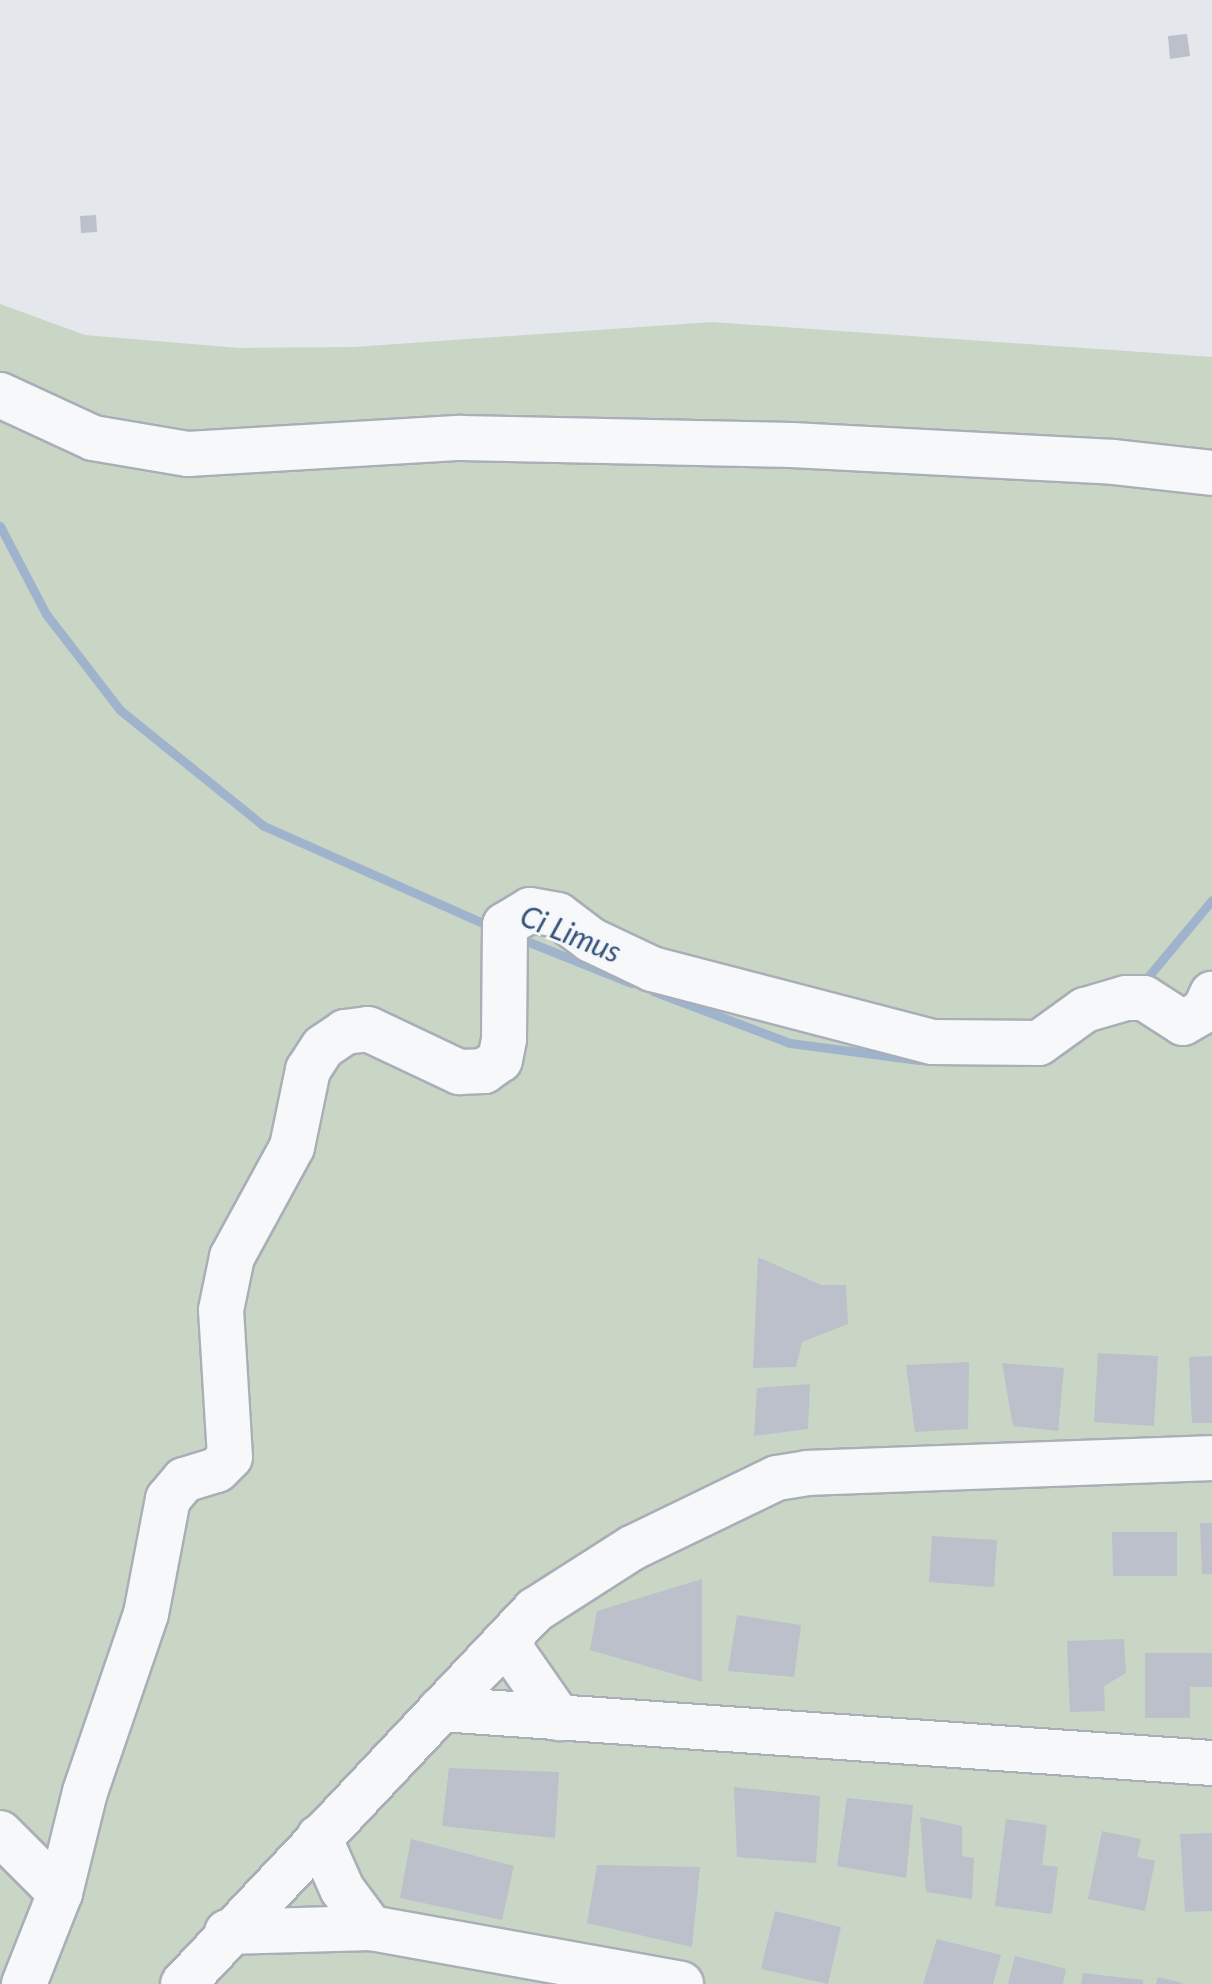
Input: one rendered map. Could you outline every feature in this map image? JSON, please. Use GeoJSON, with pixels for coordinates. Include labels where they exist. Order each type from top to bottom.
{"type":"FeatureCollection","features":[{"type":"Feature","properties":{"kind":"street"},"geometry":{"type":"LineString","coordinates":[[0,395],[93,438],[188,454],[477,438],[792,445],[1114,462],[1212,473]]}},
{"type":"Feature","properties":{"kind":"street"},"geometry":{"type":"LineString","coordinates":[[24,1984],[60,1893],[85,1792],[146,1614],[168,1499],[184,1480],[217,1470],[230,1457],[221,1310],[232,1257],[292,1147],[308,1070],[323,1047],[345,1032],[368,1029],[459,1072],[484,1071],[500,1060],[504,1039],[505,925],[530,910],[558,915],[591,940],[652,969],[933,1042],[1039,1043],[1085,1010],[1126,998],[1144,998],[1183,1023],[1204,1011],[1212,994]]}},
{"type":"Feature","properties":{"kind":"street"},"geometry":{"type":"LineString","coordinates":[[183,1984],[227,1932],[535,1610],[585,1575],[777,1478],[1212,1458]]}},
{"type":"Feature","properties":{"kind":"street"},"geometry":{"type":"LineString","coordinates":[[506,1642],[559,1718]]}},
{"type":"Feature","properties":{"kind":"street"},"geometry":{"type":"LineString","coordinates":[[441,1709],[1212,1763]]}},
{"type":"Feature","properties":{"kind":"street"},"geometry":{"type":"LineString","coordinates":[[0,1833],[60,1893]]}},
{"type":"Feature","properties":{"kind":"street"},"geometry":{"type":"LineString","coordinates":[[319,1837],[342,1889],[371,1928]]}},
{"type":"Feature","properties":{"kind":"street"},"geometry":{"type":"LineString","coordinates":[[227,1932],[371,1928],[681,1984]]}},
{"type":"Feature","properties":{"kind":"green space"},"geometry":{"type":"Polygon","coordinates":[[[0,304],[85,335],[239,348],[354,347],[712,322],[1212,357],[1212,1984],[0,1984],[0,304]]]}},
{"type":"Feature","properties":{"kind":"building"},"geometry":{"type":"Polygon","coordinates":[[[1187,34],[1190,56],[1170,59],[1168,36],[1187,34]]]}},
{"type":"Feature","properties":{"kind":"building"},"geometry":{"type":"Polygon","coordinates":[[[96,215],[97,232],[81,233],[80,216],[96,215]]]}},
{"type":"Feature","properties":{"kind":"building"},"geometry":{"type":"Polygon","coordinates":[[[758,1257],[821,1285],[846,1285],[848,1324],[802,1342],[796,1367],[753,1368],[758,1257]]]}},
{"type":"Feature","properties":{"kind":"building"},"geometry":{"type":"Polygon","coordinates":[[[1098,1353],[1158,1356],[1154,1426],[1094,1422],[1098,1353]]]}},
{"type":"Feature","properties":{"kind":"building"},"geometry":{"type":"Polygon","coordinates":[[[1212,1356],[1212,1423],[1192,1423],[1189,1357],[1212,1356]]]}},
{"type":"Feature","properties":{"kind":"building"},"geometry":{"type":"Polygon","coordinates":[[[969,1362],[968,1429],[915,1432],[906,1365],[969,1362]]]}},
{"type":"Feature","properties":{"kind":"building"},"geometry":{"type":"Polygon","coordinates":[[[1002,1363],[1064,1368],[1058,1431],[1013,1426],[1002,1363]]]}},
{"type":"Feature","properties":{"kind":"building"},"geometry":{"type":"Polygon","coordinates":[[[810,1384],[808,1429],[754,1436],[757,1388],[810,1384]]]}},
{"type":"Feature","properties":{"kind":"building"},"geometry":{"type":"Polygon","coordinates":[[[1200,1523],[1212,1523],[1212,1574],[1202,1574],[1200,1523]]]}},
{"type":"Feature","properties":{"kind":"building"},"geometry":{"type":"Polygon","coordinates":[[[1112,1532],[1177,1532],[1177,1576],[1113,1576],[1112,1532]]]}},
{"type":"Feature","properties":{"kind":"building"},"geometry":{"type":"Polygon","coordinates":[[[932,1536],[997,1540],[994,1587],[929,1582],[932,1536]]]}},
{"type":"Feature","properties":{"kind":"building"},"geometry":{"type":"Polygon","coordinates":[[[702,1579],[702,1682],[590,1650],[597,1611],[702,1579]]]}},
{"type":"Feature","properties":{"kind":"building"},"geometry":{"type":"Polygon","coordinates":[[[737,1615],[801,1625],[794,1677],[728,1671],[737,1615]]]}},
{"type":"Feature","properties":{"kind":"building"},"geometry":{"type":"Polygon","coordinates":[[[1124,1639],[1126,1673],[1104,1686],[1105,1711],[1070,1712],[1067,1641],[1124,1639]]]}},
{"type":"Feature","properties":{"kind":"building"},"geometry":{"type":"Polygon","coordinates":[[[1145,1653],[1212,1653],[1212,1687],[1190,1687],[1190,1718],[1145,1718],[1145,1653]]]}},
{"type":"Feature","properties":{"kind":"building"},"geometry":{"type":"Polygon","coordinates":[[[449,1768],[559,1772],[555,1838],[442,1826],[449,1768]]]}},
{"type":"Feature","properties":{"kind":"building"},"geometry":{"type":"Polygon","coordinates":[[[734,1787],[820,1796],[816,1863],[737,1857],[734,1787]]]}},
{"type":"Feature","properties":{"kind":"building"},"geometry":{"type":"Polygon","coordinates":[[[847,1798],[913,1805],[906,1878],[837,1866],[847,1798]]]}},
{"type":"Feature","properties":{"kind":"building"},"geometry":{"type":"Polygon","coordinates":[[[920,1817],[962,1826],[962,1856],[974,1858],[972,1899],[926,1892],[920,1817]]]}},
{"type":"Feature","properties":{"kind":"building"},"geometry":{"type":"Polygon","coordinates":[[[1006,1819],[1047,1825],[1042,1865],[1058,1867],[1052,1914],[995,1906],[1006,1819]]]}},
{"type":"Feature","properties":{"kind":"building"},"geometry":{"type":"Polygon","coordinates":[[[1102,1831],[1141,1839],[1137,1857],[1155,1861],[1145,1911],[1088,1899],[1102,1831]]]}},
{"type":"Feature","properties":{"kind":"building"},"geometry":{"type":"Polygon","coordinates":[[[1212,1833],[1212,1911],[1185,1912],[1180,1834],[1212,1833]]]}},
{"type":"Feature","properties":{"kind":"building"},"geometry":{"type":"Polygon","coordinates":[[[411,1839],[514,1866],[502,1920],[400,1898],[411,1839]]]}},
{"type":"Feature","properties":{"kind":"building"},"geometry":{"type":"Polygon","coordinates":[[[597,1865],[700,1867],[692,1947],[587,1923],[597,1865]]]}},
{"type":"Feature","properties":{"kind":"building"},"geometry":{"type":"Polygon","coordinates":[[[775,1911],[841,1927],[828,1984],[761,1969],[775,1911]]]}},
{"type":"Feature","properties":{"kind":"building"},"geometry":{"type":"Polygon","coordinates":[[[937,1939],[1001,1955],[993,1984],[923,1984],[937,1939]]]}},
{"type":"Feature","properties":{"kind":"building"},"geometry":{"type":"Polygon","coordinates":[[[1015,1956],[1066,1969],[1063,1984],[1008,1984],[1015,1956]]]}},
{"type":"Feature","properties":{"kind":"building"},"geometry":{"type":"Polygon","coordinates":[[[1083,1973],[1143,1980],[1143,1984],[1081,1984],[1083,1973]]]}},
{"type":"Feature","properties":{"kind":"building"},"geometry":{"type":"Polygon","coordinates":[[[1158,1977],[1183,1983],[1183,1984],[1156,1984],[1158,1977]]]}},
{"type":"Feature","properties":{"kind":"waterway","name":"Ci Limus"},"geometry":{"type":"LineString","coordinates":[[0,526],[46,614],[120,710],[264,826],[494,928]]}},
{"type":"Feature","properties":{"kind":"waterway","name":"Ci Limus"},"geometry":{"type":"LineString","coordinates":[[1142,984],[1212,900]]}},
{"type":"Feature","properties":{"kind":"waterway","name":"Ci Limus"},"geometry":{"type":"LineString","coordinates":[[519,938],[631,983]]}},
{"type":"Feature","properties":{"kind":"waterway","name":"Ci Limus"},"geometry":{"type":"LineString","coordinates":[[653,991],[790,1043],[919,1060]]}}]}
